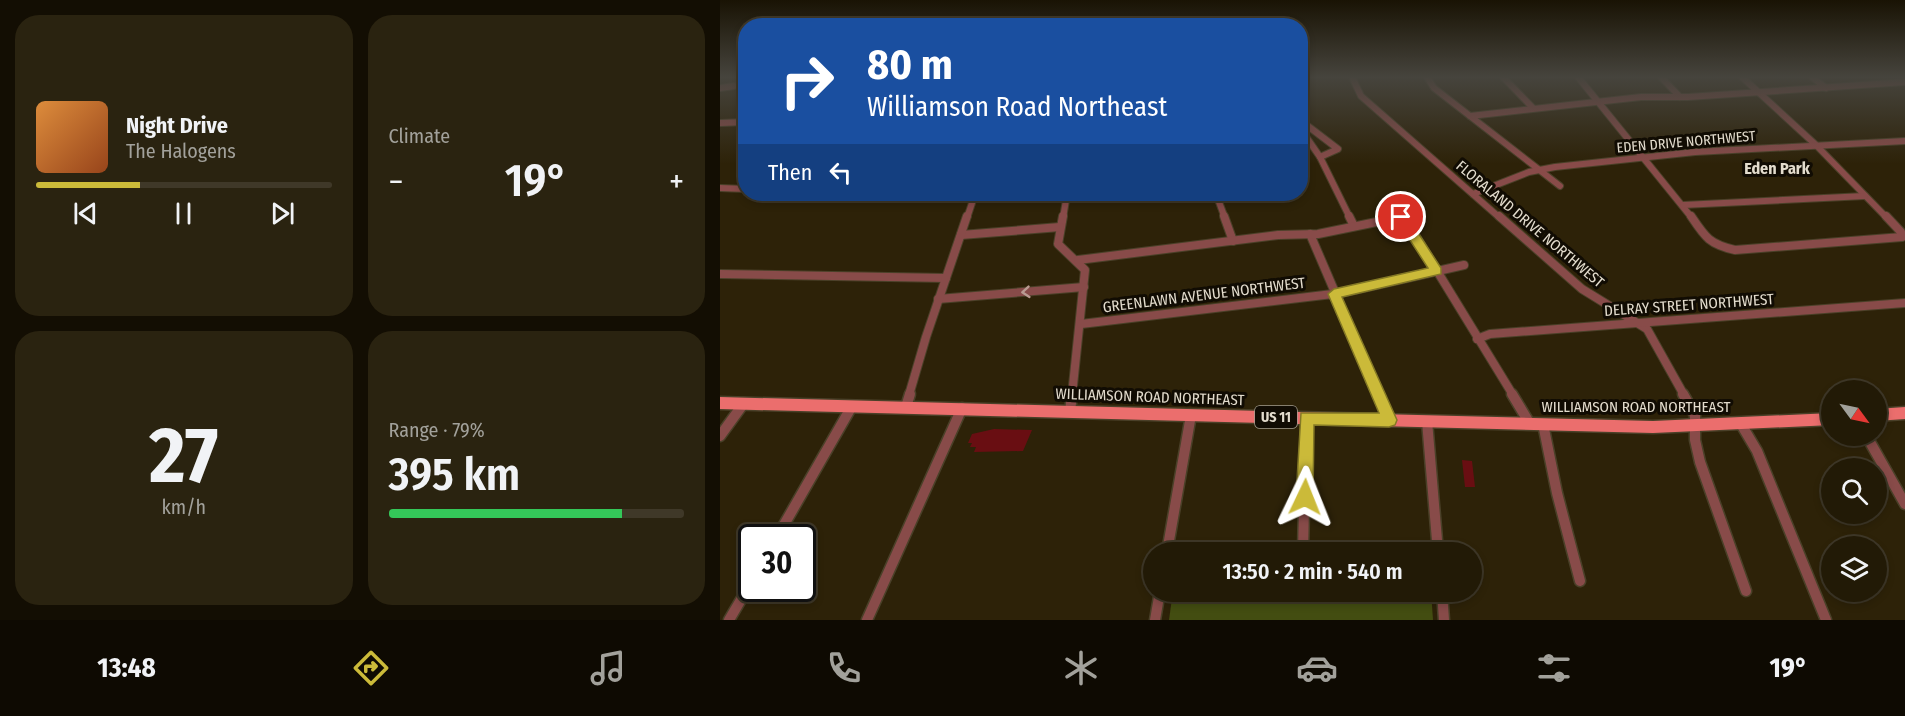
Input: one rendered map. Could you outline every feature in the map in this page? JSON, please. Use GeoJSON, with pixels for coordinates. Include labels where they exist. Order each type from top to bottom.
{"type":"FeatureCollection","features":[{"type":"Feature","properties":{"kind":"main road","name":"WILLIAMSON ROAD NORTHEAST"},"geometry":{"type":"LineString","coordinates":[[720,403],[1696,427],[1821,420]]}},
{"type":"Feature","properties":{"kind":"main road"},"geometry":{"type":"LineString","coordinates":[[1887,414],[1905,413]]}},
{"type":"Feature","properties":{"kind":"street","name":"FLORALAND DRIVE NORTHWEST"},"geometry":{"type":"LineString","coordinates":[[1372,106],[1582,289],[1651,332],[1695,415],[1695,440],[1700,462],[1746,591]]}},
{"type":"Feature","properties":{"kind":"street"},"geometry":{"type":"LineString","coordinates":[[1457,106],[1560,186]]}},
{"type":"Feature","properties":{"kind":"street"},"geometry":{"type":"LineString","coordinates":[[1470,116],[1552,106]]}},
{"type":"Feature","properties":{"kind":"street"},"geometry":{"type":"LineString","coordinates":[[1601,106],[1683,205],[1712,244],[1728,249],[1899,239],[1903,235],[1816,145],[1774,106]]}},
{"type":"Feature","properties":{"kind":"street"},"geometry":{"type":"LineString","coordinates":[[720,123],[738,122]]}},
{"type":"Feature","properties":{"kind":"street"},"geometry":{"type":"LineString","coordinates":[[1308,126],[1338,149],[1336,152],[1320,157]]}},
{"type":"Feature","properties":{"kind":"street"},"geometry":{"type":"LineString","coordinates":[[1308,140],[1320,157],[1354,226]]}},
{"type":"Feature","properties":{"kind":"street","name":"EDEN DRIVE NORTHWEST"},"geometry":{"type":"LineString","coordinates":[[1473,194],[1540,170],[1644,157],[1905,141]]}},
{"type":"Feature","properties":{"kind":"street"},"geometry":{"type":"LineString","coordinates":[[720,188],[738,189]]}},
{"type":"Feature","properties":{"kind":"street"},"geometry":{"type":"LineString","coordinates":[[1683,205],[1865,196]]}},
{"type":"Feature","properties":{"kind":"street"},"geometry":{"type":"LineString","coordinates":[[906,407],[938,299],[973,201]]}},
{"type":"Feature","properties":{"kind":"street"},"geometry":{"type":"LineString","coordinates":[[1066,201],[1060,227],[1059,249],[1084,267],[1081,324],[1070,412]]}},
{"type":"Feature","properties":{"kind":"street"},"geometry":{"type":"LineString","coordinates":[[1219,201],[1233,241]]}},
{"type":"Feature","properties":{"kind":"street"},"geometry":{"type":"LineString","coordinates":[[1077,260],[1310,234],[1401,217],[1477,339],[1536,424],[1580,581]]}},
{"type":"Feature","properties":{"kind":"street"},"geometry":{"type":"LineString","coordinates":[[961,235],[1060,227]]}},
{"type":"Feature","properties":{"kind":"street"},"geometry":{"type":"LineString","coordinates":[[1310,234],[1389,420]]}},
{"type":"Feature","properties":{"kind":"street","name":"GREENLAWN AVENUE NORTHWEST"},"geometry":{"type":"LineString","coordinates":[[1081,324],[1334,294],[1464,265]]}},
{"type":"Feature","properties":{"kind":"street"},"geometry":{"type":"LineString","coordinates":[[720,274],[946,278]]}},
{"type":"Feature","properties":{"kind":"street"},"geometry":{"type":"LineString","coordinates":[[938,299],[1084,287]]}},
{"type":"Feature","properties":{"kind":"street","name":"DELRAY STREET NORTHWEST"},"geometry":{"type":"LineString","coordinates":[[1477,339],[1490,334],[1905,303]]}},
{"type":"Feature","properties":{"kind":"street"},"geometry":{"type":"LineString","coordinates":[[720,436],[744,403]]}},
{"type":"Feature","properties":{"kind":"street"},"geometry":{"type":"LineString","coordinates":[[784,524],[852,406]]}},
{"type":"Feature","properties":{"kind":"street"},"geometry":{"type":"LineString","coordinates":[[867,620],[962,408]]}},
{"type":"Feature","properties":{"kind":"street"},"geometry":{"type":"LineString","coordinates":[[1169,542],[1191,415]]}},
{"type":"Feature","properties":{"kind":"street"},"geometry":{"type":"LineString","coordinates":[[1303,542],[1306,418]]}},
{"type":"Feature","properties":{"kind":"street"},"geometry":{"type":"LineString","coordinates":[[1427,421],[1437,542]]}},
{"type":"Feature","properties":{"kind":"street"},"geometry":{"type":"LineString","coordinates":[[1741,424],[1757,451],[1826,620]]}},
{"type":"Feature","properties":{"kind":"street"},"geometry":{"type":"LineString","coordinates":[[1872,446],[1905,504]]}},
{"type":"Feature","properties":{"kind":"street"},"geometry":{"type":"LineString","coordinates":[[729,620],[740,602]]}},
{"type":"Feature","properties":{"kind":"street"},"geometry":{"type":"LineString","coordinates":[[1155,620],[1158,602]]}},
{"type":"Feature","properties":{"kind":"street"},"geometry":{"type":"LineString","coordinates":[[1443,602],[1444,620]]}},
{"type":"Feature","properties":{"kind":"green space"},"geometry":{"type":"Polygon","coordinates":[[[1171,602],[1432,602],[1433,620],[1169,620],[1171,602]]]}},
{"type":"Feature","properties":{"kind":"building"},"geometry":{"type":"Polygon","coordinates":[[[994,429],[1032,430],[1023,451],[974,452],[976,447],[970,447],[972,443],[968,443],[972,434],[994,429]]]}},
{"type":"Feature","properties":{"kind":"building"},"geometry":{"type":"Polygon","coordinates":[[[1462,460],[1472,461],[1475,487],[1465,487],[1462,460]]]}},
{"type":"Feature","properties":{"kind":"district","name":"Eden Park"},"geometry":{"type":"Point","coordinates":[1777,168]}},
{"type":"Feature","properties":{"kind":"route"},"geometry":{"type":"LineString","coordinates":[[1305,497],[1306,418],[1389,420],[1334,294],[1436,271],[1405,219],[1401,217]]}}]}
